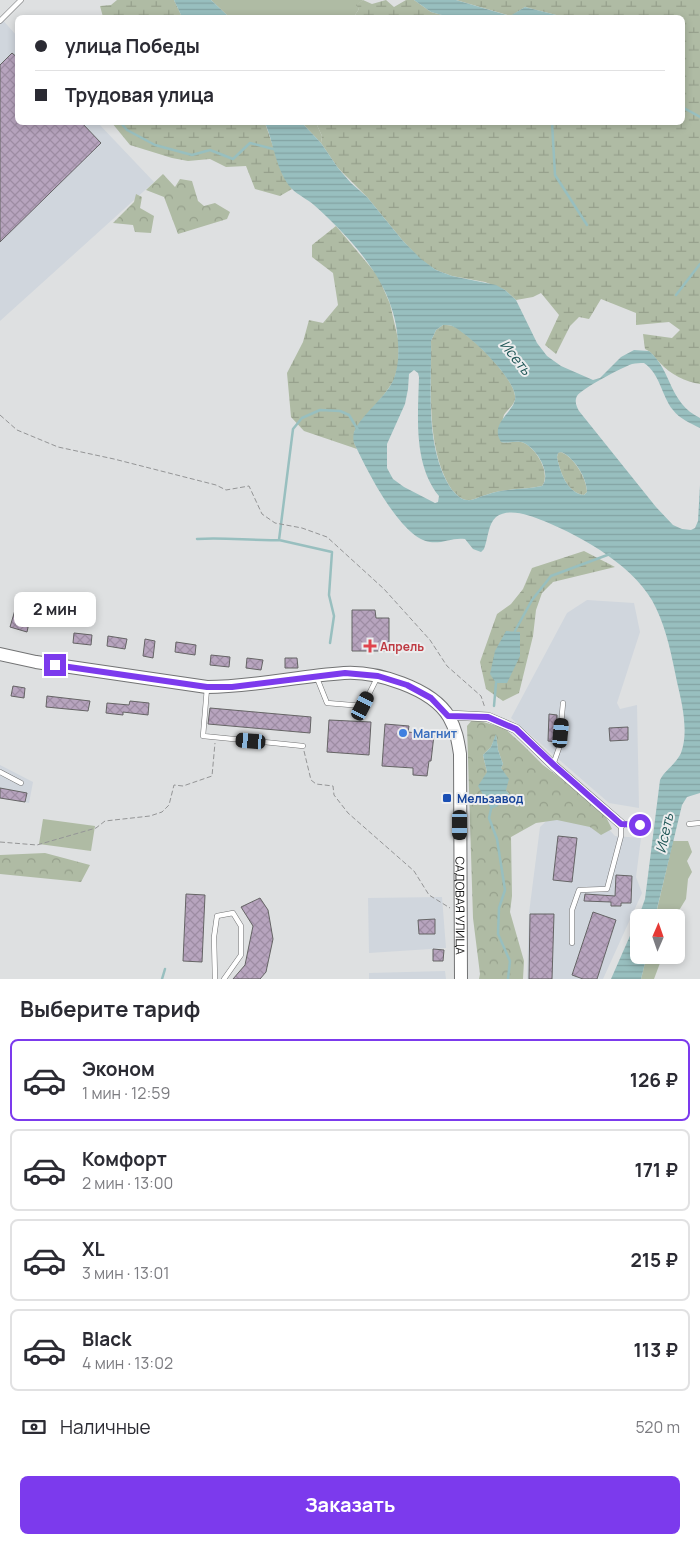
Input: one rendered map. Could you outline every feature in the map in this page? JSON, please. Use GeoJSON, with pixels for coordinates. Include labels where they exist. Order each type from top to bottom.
{"type":"FeatureCollection","features":[{"type":"Feature","properties":{"kind":"main road"},"geometry":{"type":"LineString","coordinates":[[0,654],[36,662],[207,687],[232,687],[345,673],[378,676],[407,685],[431,698],[448,716]]}},
{"type":"Feature","properties":{"kind":"main road","name":"САДОВАЯ УЛИЦА"},"geometry":{"type":"LineString","coordinates":[[448,716],[456,733],[460,754],[461,979]]}},
{"type":"Feature","properties":{"kind":"street"},"geometry":{"type":"LineString","coordinates":[[448,716],[488,717],[516,729],[621,824]]}},
{"type":"Feature","properties":{"kind":"lane"},"geometry":{"type":"LineString","coordinates":[[0,20],[21,0]]}},
{"type":"Feature","properties":{"kind":"lane"},"geometry":{"type":"LineString","coordinates":[[317,676],[327,703],[363,706],[378,676]]}},
{"type":"Feature","properties":{"kind":"lane"},"geometry":{"type":"LineString","coordinates":[[207,687],[203,736],[303,746]]}},
{"type":"Feature","properties":{"kind":"lane"},"geometry":{"type":"LineString","coordinates":[[554,765],[559,748],[563,703]]}},
{"type":"Feature","properties":{"kind":"lane"},"geometry":{"type":"LineString","coordinates":[[0,772],[21,783]]}},
{"type":"Feature","properties":{"kind":"lane"},"geometry":{"type":"LineString","coordinates":[[689,824],[700,823]]}},
{"type":"Feature","properties":{"kind":"lane"},"geometry":{"type":"LineString","coordinates":[[572,943],[572,910],[579,890],[607,889],[620,836],[621,824],[640,825]]}},
{"type":"Feature","properties":{"kind":"lane"},"geometry":{"type":"LineString","coordinates":[[215,979],[214,937],[217,916],[233,914],[241,926],[241,955],[224,979]]}},
{"type":"Feature","properties":{"kind":"path"},"geometry":{"type":"LineString","coordinates":[[0,415],[17,430],[58,447],[216,485],[226,490],[249,486],[262,514],[275,523],[315,532],[327,537],[384,589],[430,640],[447,666],[481,696],[488,717]]}},
{"type":"Feature","properties":{"kind":"path"},"geometry":{"type":"LineString","coordinates":[[0,842],[37,845],[96,828],[105,821],[150,816],[162,812],[168,805],[174,785],[184,786],[212,776],[216,737]]}},
{"type":"Feature","properties":{"kind":"path"},"geometry":{"type":"LineString","coordinates":[[303,746],[311,780],[316,784],[333,786],[334,795],[348,813],[414,871],[430,895],[461,915]]}},
{"type":"Feature","properties":{"kind":"shaded area"},"geometry":{"type":"Polygon","coordinates":[[[0,17],[15,34],[15,125],[100,125],[154,182],[0,321],[0,17]]]}},
{"type":"Feature","properties":{"kind":"shaded area"},"geometry":{"type":"Polygon","coordinates":[[[587,600],[634,603],[640,632],[617,703],[620,709],[637,705],[639,808],[609,803],[511,718],[567,613],[587,600]]]}},
{"type":"Feature","properties":{"kind":"shaded area"},"geometry":{"type":"Polygon","coordinates":[[[0,765],[33,782],[29,803],[0,798],[0,765]]]}},
{"type":"Feature","properties":{"kind":"shaded area"},"geometry":{"type":"Polygon","coordinates":[[[576,793],[615,836],[641,838],[636,877],[642,893],[635,909],[630,909],[630,919],[603,979],[527,979],[529,913],[540,827],[576,793]]]}},
{"type":"Feature","properties":{"kind":"shaded area"},"geometry":{"type":"Polygon","coordinates":[[[442,897],[446,948],[369,953],[368,898],[442,897]]]}},
{"type":"Feature","properties":{"kind":"shaded area"},"geometry":{"type":"Polygon","coordinates":[[[445,971],[446,979],[369,979],[369,973],[445,971]]]}},
{"type":"Feature","properties":{"kind":"green space"},"geometry":{"type":"Polygon","coordinates":[[[117,0],[174,0],[181,15],[102,15],[100,6],[111,5],[117,0]]]}},
{"type":"Feature","properties":{"kind":"green space"},"geometry":{"type":"Polygon","coordinates":[[[211,0],[363,0],[357,5],[359,9],[355,15],[227,15],[211,0]]]}},
{"type":"Feature","properties":{"kind":"green space"},"geometry":{"type":"Polygon","coordinates":[[[363,0],[372,4],[386,0],[394,7],[406,0],[414,0],[431,12],[442,15],[355,15],[359,9],[356,5],[363,0]]]}},
{"type":"Feature","properties":{"kind":"green space"},"geometry":{"type":"Polygon","coordinates":[[[456,0],[700,0],[700,384],[673,374],[652,353],[645,349],[643,334],[672,338],[680,330],[669,322],[636,325],[636,313],[601,299],[589,319],[579,317],[570,326],[556,354],[545,345],[559,315],[541,293],[533,297],[516,300],[505,290],[485,282],[452,276],[436,270],[421,260],[367,197],[338,168],[321,143],[322,136],[317,125],[685,125],[685,15],[556,15],[525,7],[513,15],[456,0]]]}},
{"type":"Feature","properties":{"kind":"green space"},"geometry":{"type":"Polygon","coordinates":[[[114,125],[266,125],[283,175],[292,189],[280,196],[255,189],[246,166],[226,167],[210,159],[188,161],[130,145],[114,125]]]}},
{"type":"Feature","properties":{"kind":"green space"},"geometry":{"type":"Polygon","coordinates":[[[304,125],[317,125],[322,136],[321,143],[304,125]]]}},
{"type":"Feature","properties":{"kind":"green space"},"geometry":{"type":"Polygon","coordinates":[[[163,174],[175,187],[180,179],[192,181],[198,201],[204,206],[215,203],[230,212],[227,219],[178,234],[164,197],[146,190],[163,174]]]}},
{"type":"Feature","properties":{"kind":"green space"},"geometry":{"type":"Polygon","coordinates":[[[136,194],[142,197],[140,208],[154,216],[151,233],[135,232],[133,225],[113,223],[134,202],[136,194]]]}},
{"type":"Feature","properties":{"kind":"green space"},"geometry":{"type":"Polygon","coordinates":[[[336,226],[378,276],[390,304],[399,343],[398,366],[394,380],[354,432],[354,443],[357,449],[304,431],[291,417],[287,373],[303,342],[309,320],[323,323],[338,305],[333,273],[312,257],[312,245],[336,226]]]}},
{"type":"Feature","properties":{"kind":"green space"},"geometry":{"type":"Polygon","coordinates":[[[443,325],[455,327],[471,339],[491,358],[507,378],[513,388],[515,399],[503,418],[501,442],[521,442],[534,451],[544,469],[545,475],[542,486],[500,491],[469,500],[461,498],[452,490],[443,474],[437,456],[432,417],[431,341],[436,330],[443,325]]]}},
{"type":"Feature","properties":{"kind":"green space"},"geometry":{"type":"Polygon","coordinates":[[[561,452],[575,463],[582,475],[587,492],[584,495],[573,490],[565,481],[557,457],[558,453],[561,452]]]}},
{"type":"Feature","properties":{"kind":"green space"},"geometry":{"type":"Polygon","coordinates":[[[584,551],[615,567],[553,582],[542,593],[536,610],[533,636],[519,693],[503,701],[486,689],[480,662],[497,614],[511,604],[523,589],[532,568],[584,551]]]}},
{"type":"Feature","properties":{"kind":"green space"},"geometry":{"type":"Polygon","coordinates":[[[473,719],[504,728],[543,765],[602,809],[612,829],[601,835],[590,827],[557,820],[536,823],[511,837],[512,896],[510,912],[524,961],[523,979],[479,979],[473,918],[467,726],[473,719]],[[496,735],[491,747],[483,755],[487,772],[499,799],[511,797],[506,790],[501,768],[503,764],[498,750],[496,735]]]}},
{"type":"Feature","properties":{"kind":"green space"},"geometry":{"type":"Polygon","coordinates":[[[43,819],[95,826],[91,851],[39,844],[43,819]]]}},
{"type":"Feature","properties":{"kind":"green space"},"geometry":{"type":"Polygon","coordinates":[[[673,841],[688,841],[692,852],[687,861],[692,872],[688,879],[686,899],[680,909],[657,909],[673,841]]]}},
{"type":"Feature","properties":{"kind":"green space"},"geometry":{"type":"Polygon","coordinates":[[[45,853],[90,865],[81,882],[0,874],[0,855],[45,853]]]}},
{"type":"Feature","properties":{"kind":"green space"},"geometry":{"type":"Polygon","coordinates":[[[645,964],[660,964],[654,979],[641,979],[645,964]]]}},
{"type":"Feature","properties":{"kind":"water"},"geometry":{"type":"Polygon","coordinates":[[[174,0],[211,0],[227,15],[181,15],[174,0]]]}},
{"type":"Feature","properties":{"kind":"water"},"geometry":{"type":"Polygon","coordinates":[[[414,0],[456,0],[507,15],[442,15],[431,12],[414,0]]]}},
{"type":"Feature","properties":{"kind":"water"},"geometry":{"type":"Polygon","coordinates":[[[525,7],[556,15],[512,15],[525,7]]]}},
{"type":"Feature","properties":{"kind":"water","name":"Исеть"},"geometry":{"type":"Polygon","coordinates":[[[266,125],[304,125],[321,143],[351,183],[367,197],[403,241],[421,259],[436,270],[452,276],[496,285],[516,300],[537,343],[547,356],[561,366],[593,380],[600,378],[621,357],[634,350],[649,351],[663,368],[682,404],[700,418],[700,428],[676,413],[669,404],[654,373],[644,363],[632,364],[603,378],[586,388],[577,396],[576,400],[579,411],[656,507],[673,525],[682,529],[691,530],[695,528],[698,521],[700,485],[700,793],[687,797],[682,805],[657,909],[641,909],[645,899],[660,780],[681,753],[685,727],[669,644],[656,608],[648,593],[623,567],[592,545],[533,517],[520,513],[507,513],[496,517],[491,524],[484,549],[481,552],[473,549],[465,539],[430,542],[419,538],[396,516],[375,484],[353,438],[357,426],[389,388],[396,372],[398,343],[390,302],[381,284],[358,249],[314,205],[294,191],[282,174],[266,125]],[[443,325],[436,330],[431,341],[431,418],[437,456],[443,474],[452,490],[465,500],[500,491],[542,486],[545,481],[544,469],[542,462],[534,451],[521,442],[501,442],[498,435],[498,428],[515,401],[515,395],[507,378],[490,357],[453,326],[443,325]],[[414,370],[409,374],[405,404],[387,444],[387,468],[393,479],[435,503],[438,502],[439,496],[431,483],[421,455],[418,423],[418,373],[414,370]],[[561,452],[558,453],[557,457],[562,475],[573,490],[584,495],[587,492],[585,481],[575,463],[561,452]]]}},
{"type":"Feature","properties":{"kind":"water"},"geometry":{"type":"Polygon","coordinates":[[[506,631],[520,632],[520,656],[507,683],[496,683],[490,674],[495,651],[506,631]]]}},
{"type":"Feature","properties":{"kind":"water"},"geometry":{"type":"Polygon","coordinates":[[[496,734],[498,750],[503,764],[501,768],[509,779],[506,790],[511,797],[499,799],[498,806],[491,809],[478,786],[487,772],[483,755],[491,747],[496,734]]]}},
{"type":"Feature","properties":{"kind":"water"},"geometry":{"type":"Polygon","coordinates":[[[630,936],[630,964],[645,964],[641,979],[611,979],[630,936]]]}},
{"type":"Feature","properties":{"kind":"building"},"geometry":{"type":"Polygon","coordinates":[[[12,53],[15,56],[15,125],[84,125],[101,143],[0,242],[0,65],[12,53]]]}},
{"type":"Feature","properties":{"kind":"building"},"geometry":{"type":"Polygon","coordinates":[[[15,610],[31,614],[27,632],[10,627],[15,610]]]}},
{"type":"Feature","properties":{"kind":"building"},"geometry":{"type":"Polygon","coordinates":[[[352,610],[375,610],[376,618],[389,618],[389,651],[352,651],[352,610]]]}},
{"type":"Feature","properties":{"kind":"building"},"geometry":{"type":"Polygon","coordinates":[[[74,633],[92,635],[91,645],[73,643],[74,633]]]}},
{"type":"Feature","properties":{"kind":"building"},"geometry":{"type":"Polygon","coordinates":[[[108,636],[127,639],[125,649],[107,646],[108,636]]]}},
{"type":"Feature","properties":{"kind":"building"},"geometry":{"type":"Polygon","coordinates":[[[145,639],[155,641],[153,658],[143,656],[145,639]]]}},
{"type":"Feature","properties":{"kind":"building"},"geometry":{"type":"Polygon","coordinates":[[[176,642],[196,645],[195,655],[175,652],[176,642]]]}},
{"type":"Feature","properties":{"kind":"building"},"geometry":{"type":"Polygon","coordinates":[[[211,655],[230,657],[229,667],[210,665],[211,655]]]}},
{"type":"Feature","properties":{"kind":"building"},"geometry":{"type":"Polygon","coordinates":[[[247,658],[263,660],[261,670],[246,668],[247,658]]]}},
{"type":"Feature","properties":{"kind":"building"},"geometry":{"type":"Polygon","coordinates":[[[285,658],[297,658],[298,668],[285,668],[285,658]]]}},
{"type":"Feature","properties":{"kind":"building"},"geometry":{"type":"Polygon","coordinates":[[[13,686],[25,688],[24,698],[11,696],[13,686]]]}},
{"type":"Feature","properties":{"kind":"building"},"geometry":{"type":"Polygon","coordinates":[[[47,696],[90,701],[88,711],[46,707],[47,696]]]}},
{"type":"Feature","properties":{"kind":"building"},"geometry":{"type":"Polygon","coordinates":[[[130,701],[149,703],[148,715],[123,712],[123,715],[106,713],[107,703],[129,705],[130,701]]]}},
{"type":"Feature","properties":{"kind":"building"},"geometry":{"type":"Polygon","coordinates":[[[210,708],[311,717],[310,733],[208,724],[210,708]]]}},
{"type":"Feature","properties":{"kind":"building"},"geometry":{"type":"Polygon","coordinates":[[[549,714],[557,715],[556,742],[548,741],[549,714]]]}},
{"type":"Feature","properties":{"kind":"building"},"geometry":{"type":"Polygon","coordinates":[[[329,720],[371,722],[369,755],[327,752],[329,720]]]}},
{"type":"Feature","properties":{"kind":"building"},"geometry":{"type":"Polygon","coordinates":[[[385,724],[409,726],[408,732],[434,735],[427,776],[413,775],[413,768],[382,766],[385,724]]]}},
{"type":"Feature","properties":{"kind":"building"},"geometry":{"type":"Polygon","coordinates":[[[628,727],[628,740],[610,741],[609,728],[628,727]]]}},
{"type":"Feature","properties":{"kind":"building"},"geometry":{"type":"Polygon","coordinates":[[[0,788],[27,793],[25,802],[0,798],[0,788]]]}},
{"type":"Feature","properties":{"kind":"building"},"geometry":{"type":"Polygon","coordinates":[[[558,836],[577,838],[572,882],[553,880],[558,836]]]}},
{"type":"Feature","properties":{"kind":"building"},"geometry":{"type":"Polygon","coordinates":[[[616,875],[632,876],[631,903],[611,906],[611,902],[584,901],[585,894],[615,896],[616,875]]]}},
{"type":"Feature","properties":{"kind":"building"},"geometry":{"type":"Polygon","coordinates":[[[186,894],[205,895],[202,962],[183,961],[186,894]]]}},
{"type":"Feature","properties":{"kind":"building"},"geometry":{"type":"Polygon","coordinates":[[[260,898],[268,910],[273,939],[266,972],[260,979],[233,979],[245,965],[253,926],[241,907],[260,898]]]}},
{"type":"Feature","properties":{"kind":"building"},"geometry":{"type":"Polygon","coordinates":[[[593,912],[616,920],[597,979],[583,979],[572,975],[593,912]]]}},
{"type":"Feature","properties":{"kind":"building"},"geometry":{"type":"Polygon","coordinates":[[[530,914],[554,914],[552,979],[529,979],[530,914]]]}},
{"type":"Feature","properties":{"kind":"building"},"geometry":{"type":"Polygon","coordinates":[[[435,919],[435,934],[419,934],[418,920],[435,919]]]}},
{"type":"Feature","properties":{"kind":"building"},"geometry":{"type":"Polygon","coordinates":[[[433,949],[444,950],[443,961],[433,961],[433,949]]]}},
{"type":"Feature","properties":{"kind":"waterway"},"geometry":{"type":"LineString","coordinates":[[685,109],[700,117]]}},
{"type":"Feature","properties":{"kind":"waterway"},"geometry":{"type":"LineString","coordinates":[[123,125],[127,130],[155,145],[192,155],[210,150],[233,159],[250,143],[277,150]]}},
{"type":"Feature","properties":{"kind":"waterway"},"geometry":{"type":"LineString","coordinates":[[552,125],[555,175],[587,225]]}},
{"type":"Feature","properties":{"kind":"waterway"},"geometry":{"type":"LineString","coordinates":[[676,295],[700,264]]}},
{"type":"Feature","properties":{"kind":"waterway"},"geometry":{"type":"LineString","coordinates":[[330,643],[334,616],[329,595],[332,552],[279,540],[293,429],[302,418],[320,410],[340,411],[349,415],[358,430]]}},
{"type":"Feature","properties":{"kind":"waterway"},"geometry":{"type":"LineString","coordinates":[[197,539],[279,540]]}},
{"type":"Feature","properties":{"kind":"waterway"},"geometry":{"type":"LineString","coordinates":[[515,631],[532,600],[551,576],[610,554]]}},
{"type":"Feature","properties":{"kind":"waterway"},"geometry":{"type":"LineString","coordinates":[[494,706],[496,683]]}},
{"type":"Feature","properties":{"kind":"waterway"},"geometry":{"type":"LineString","coordinates":[[491,809],[489,818],[497,839],[505,890],[499,908],[498,934],[510,961],[508,979]]}},
{"type":"Feature","properties":{"kind":"waterway"},"geometry":{"type":"LineString","coordinates":[[162,979],[165,969]]}},
{"type":"Feature","properties":{"kind":"place","name":"Апрель"},"geometry":{"type":"Point","coordinates":[370,646]}},
{"type":"Feature","properties":{"kind":"place","name":"Магнит"},"geometry":{"type":"Point","coordinates":[403,733]}},
{"type":"Feature","properties":{"kind":"place","name":"Мельзавод"},"geometry":{"type":"Point","coordinates":[447,798]}},
{"type":"Feature","properties":{"kind":"route"},"geometry":{"type":"LineString","coordinates":[[55,665],[207,687],[232,687],[345,673],[378,676],[407,685],[431,698],[448,716],[488,717],[516,729],[621,824],[640,825]]}}]}
